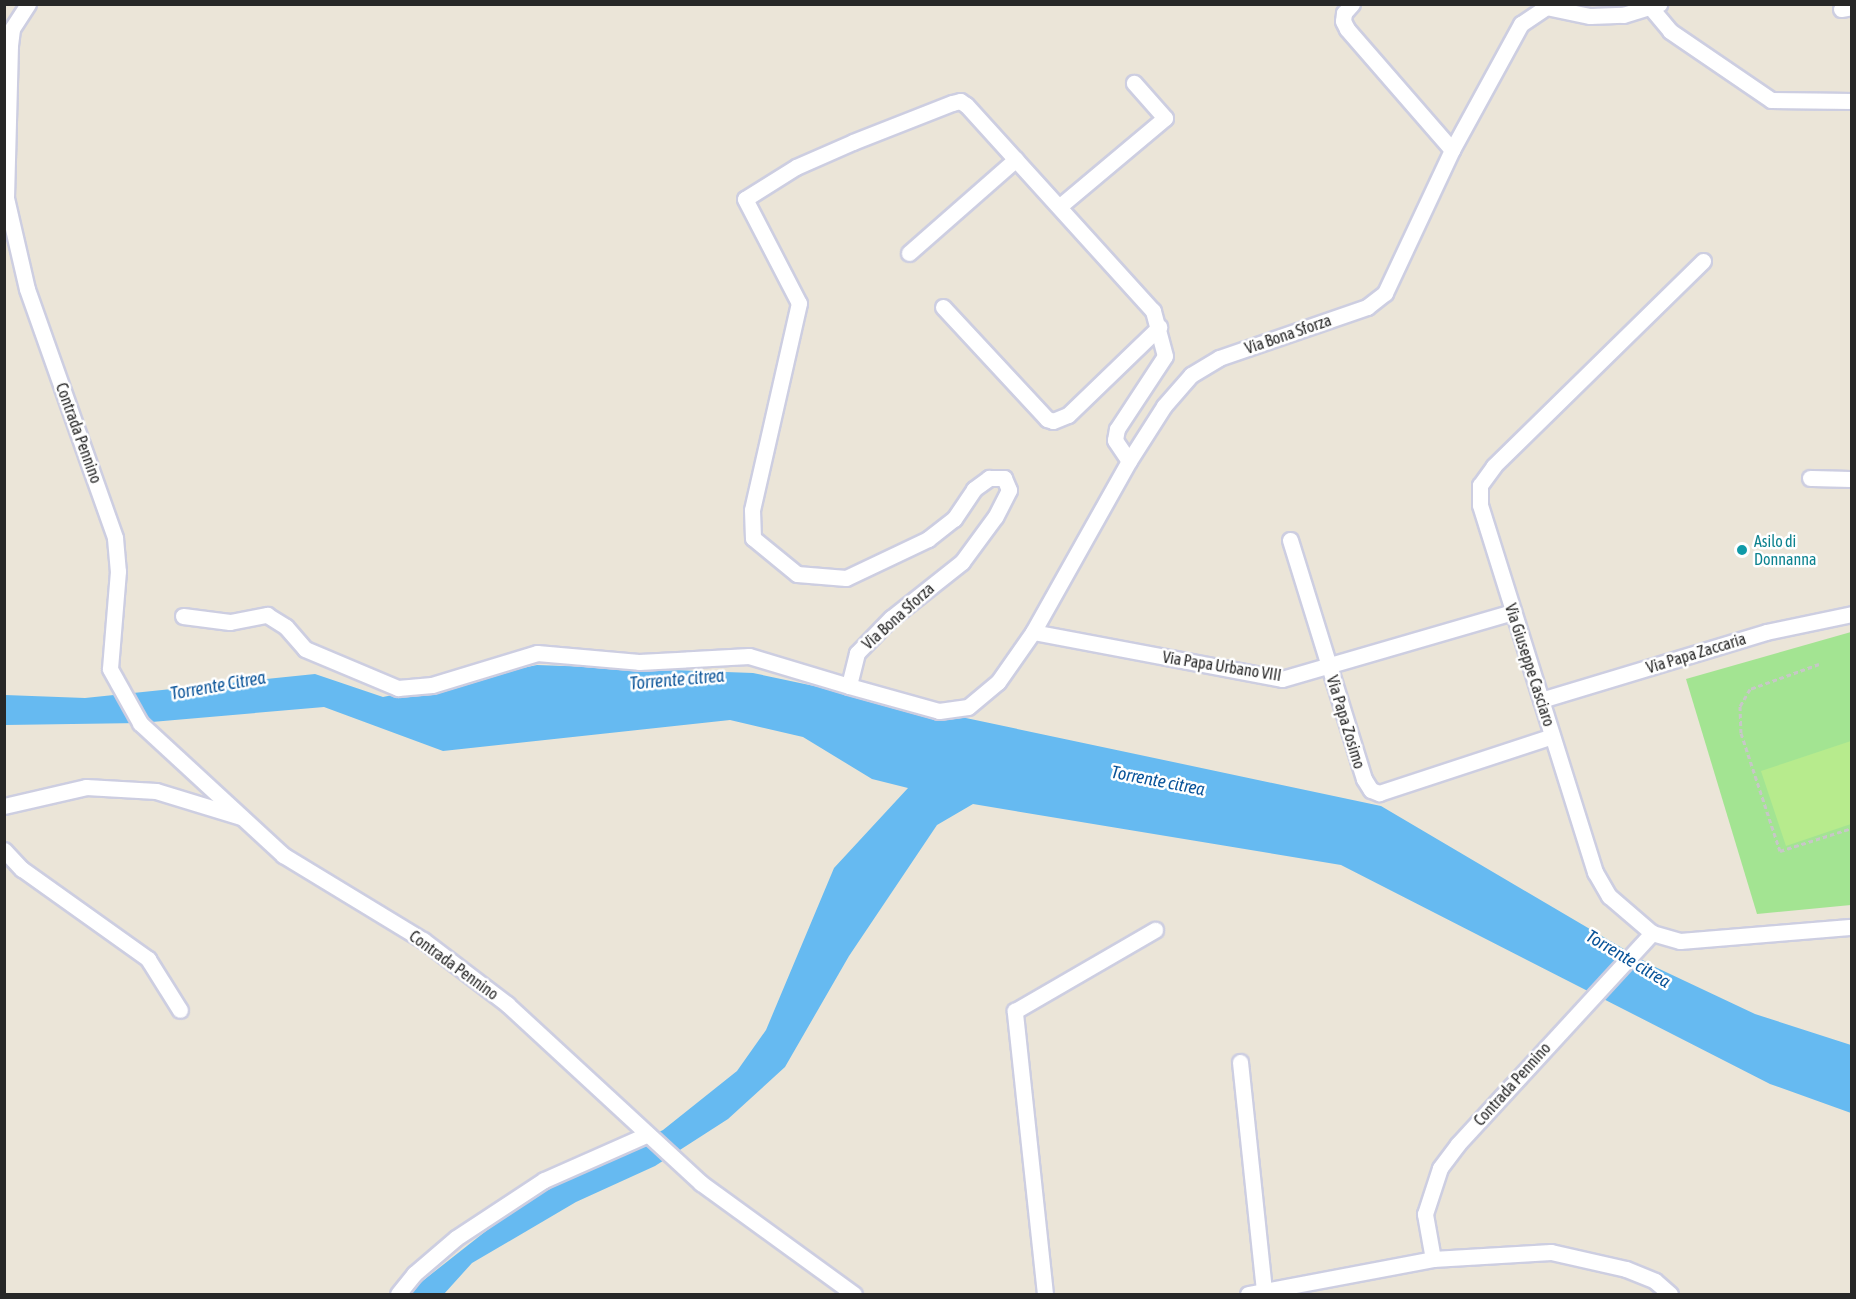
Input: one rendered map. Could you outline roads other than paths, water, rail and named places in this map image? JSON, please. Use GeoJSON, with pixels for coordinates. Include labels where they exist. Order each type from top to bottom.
{"type":"FeatureCollection","features":[{"type":"Feature","properties":{"kind":"street","name":"Contrada Pennino"},"geometry":{"type":"LineString","coordinates":[[28,4],[12,29],[10,45],[6,198],[27,290],[115,538],[118,571],[112,676],[140,723],[283,855],[423,940],[507,1004],[673,1159],[854,1294]]}},
{"type":"Feature","properties":{"kind":"street"},"geometry":{"type":"LineString","coordinates":[[1352,4],[1344,13],[1343,21],[1347,29],[1452,150]]}},
{"type":"Feature","properties":{"kind":"street"},"geometry":{"type":"LineString","coordinates":[[1603,4],[1617,15]]}},
{"type":"Feature","properties":{"kind":"street"},"geometry":{"type":"LineString","coordinates":[[1655,6],[1670,31],[1771,100],[1851,101]]}},
{"type":"Feature","properties":{"kind":"street","name":"Via Bona Sforza"},"geometry":{"type":"LineString","coordinates":[[1016,159],[960,101],[796,167],[745,199],[799,303],[752,510],[753,538],[797,574],[846,578],[928,539],[954,519],[974,489],[989,477],[1004,478],[1009,490],[995,517],[962,562],[891,618],[857,653],[849,686],[939,711],[968,707],[998,682],[1033,633],[1129,461],[1164,406],[1191,375],[1219,358],[1367,307],[1385,293],[1452,150],[1510,40],[1533,13],[1546,7],[1590,16],[1617,15],[1655,6]]}},
{"type":"Feature","properties":{"kind":"street"},"geometry":{"type":"LineString","coordinates":[[1060,206],[1165,118],[1134,83]]}},
{"type":"Feature","properties":{"kind":"street"},"geometry":{"type":"LineString","coordinates":[[909,253],[1016,159],[1145,298],[1159,327],[1165,356],[1117,429],[1115,440],[1129,461]]}},
{"type":"Feature","properties":{"kind":"street","name":"Via Giuseppe Casciaro"},"geometry":{"type":"LineString","coordinates":[[1702,261],[1494,466],[1480,485],[1480,505],[1595,872],[1609,896],[1652,933],[1680,941],[1712,941],[1851,927]]}},
{"type":"Feature","properties":{"kind":"street"},"geometry":{"type":"LineString","coordinates":[[943,307],[1047,419],[1053,421],[1068,415],[1159,327]]}},
{"type":"Feature","properties":{"kind":"street"},"geometry":{"type":"LineString","coordinates":[[1809,478],[1851,479]]}},
{"type":"Feature","properties":{"kind":"street","name":"Via Papa Zosimo"},"geometry":{"type":"LineString","coordinates":[[1290,540],[1364,779],[1371,790],[1379,793],[1552,735]]}},
{"type":"Feature","properties":{"kind":"street","name":"Via Papa Urbano VIII"},"geometry":{"type":"LineString","coordinates":[[1033,633],[1282,679],[1513,612]]}},
{"type":"Feature","properties":{"kind":"street","name":"Via Papa Zaccaria"},"geometry":{"type":"LineString","coordinates":[[1541,700],[1766,632],[1851,614]]}},
{"type":"Feature","properties":{"kind":"street"},"geometry":{"type":"LineString","coordinates":[[183,616],[230,622],[267,615],[286,627],[305,650],[398,688],[432,685],[537,653],[639,662],[749,657],[849,686]]}},
{"type":"Feature","properties":{"kind":"street","name":"Contrada Pennino"},"geometry":{"type":"LineString","coordinates":[[4,806],[86,787],[156,791],[244,817]]}},
{"type":"Feature","properties":{"kind":"street"},"geometry":{"type":"LineString","coordinates":[[4,850],[22,868],[148,958],[180,1010]]}},
{"type":"Feature","properties":{"kind":"street"},"geometry":{"type":"LineString","coordinates":[[1046,1294],[1015,1011],[1155,930]]}},
{"type":"Feature","properties":{"kind":"street","name":"Contrada Pennino"},"geometry":{"type":"LineString","coordinates":[[1433,1259],[1425,1214],[1440,1168],[1458,1144],[1652,933]]}},
{"type":"Feature","properties":{"kind":"street"},"geometry":{"type":"LineString","coordinates":[[1239,1062],[1264,1292]]}},
{"type":"Feature","properties":{"kind":"street"},"geometry":{"type":"LineString","coordinates":[[398,1294],[414,1274],[456,1238],[544,1180],[646,1135]]}},
{"type":"Feature","properties":{"kind":"street"},"geometry":{"type":"LineString","coordinates":[[1248,1294],[1433,1259],[1551,1252],[1626,1269],[1655,1281],[1670,1294]]}},
{"type":"Feature","properties":{"kind":"water"},"geometry":{"type":"Polygon","coordinates":[[[537,665],[753,673],[1381,806],[1651,965],[1755,1014],[1851,1045],[1851,1113],[1770,1084],[1341,865],[973,804],[937,825],[849,956],[785,1067],[728,1119],[655,1166],[576,1202],[472,1263],[444,1294],[406,1294],[500,1220],[555,1184],[663,1130],[737,1071],[766,1030],[834,868],[908,788],[872,779],[803,737],[730,720],[443,751],[324,707],[140,723],[5,725],[5,695],[85,698],[315,674],[383,697],[537,665]]]}},
{"type":"Feature","properties":{"kind":"place","name":"Asilo di Donnanna"},"geometry":{"type":"Point","coordinates":[1742,550]}},
{"type":"Feature","properties":{"kind":"water label","name":"Torrente citrea"},"geometry":{"type":"Point","coordinates":[677,680]}},
{"type":"Feature","properties":{"kind":"water label","name":"Torrente Citrea"},"geometry":{"type":"Point","coordinates":[218,686]}},
{"type":"Feature","properties":{"kind":"water label","name":"Torrente citrea"},"geometry":{"type":"Point","coordinates":[1158,781]}},
{"type":"Feature","properties":{"kind":"water label","name":"Torrente citrea"},"geometry":{"type":"Point","coordinates":[1628,959]}}]}
